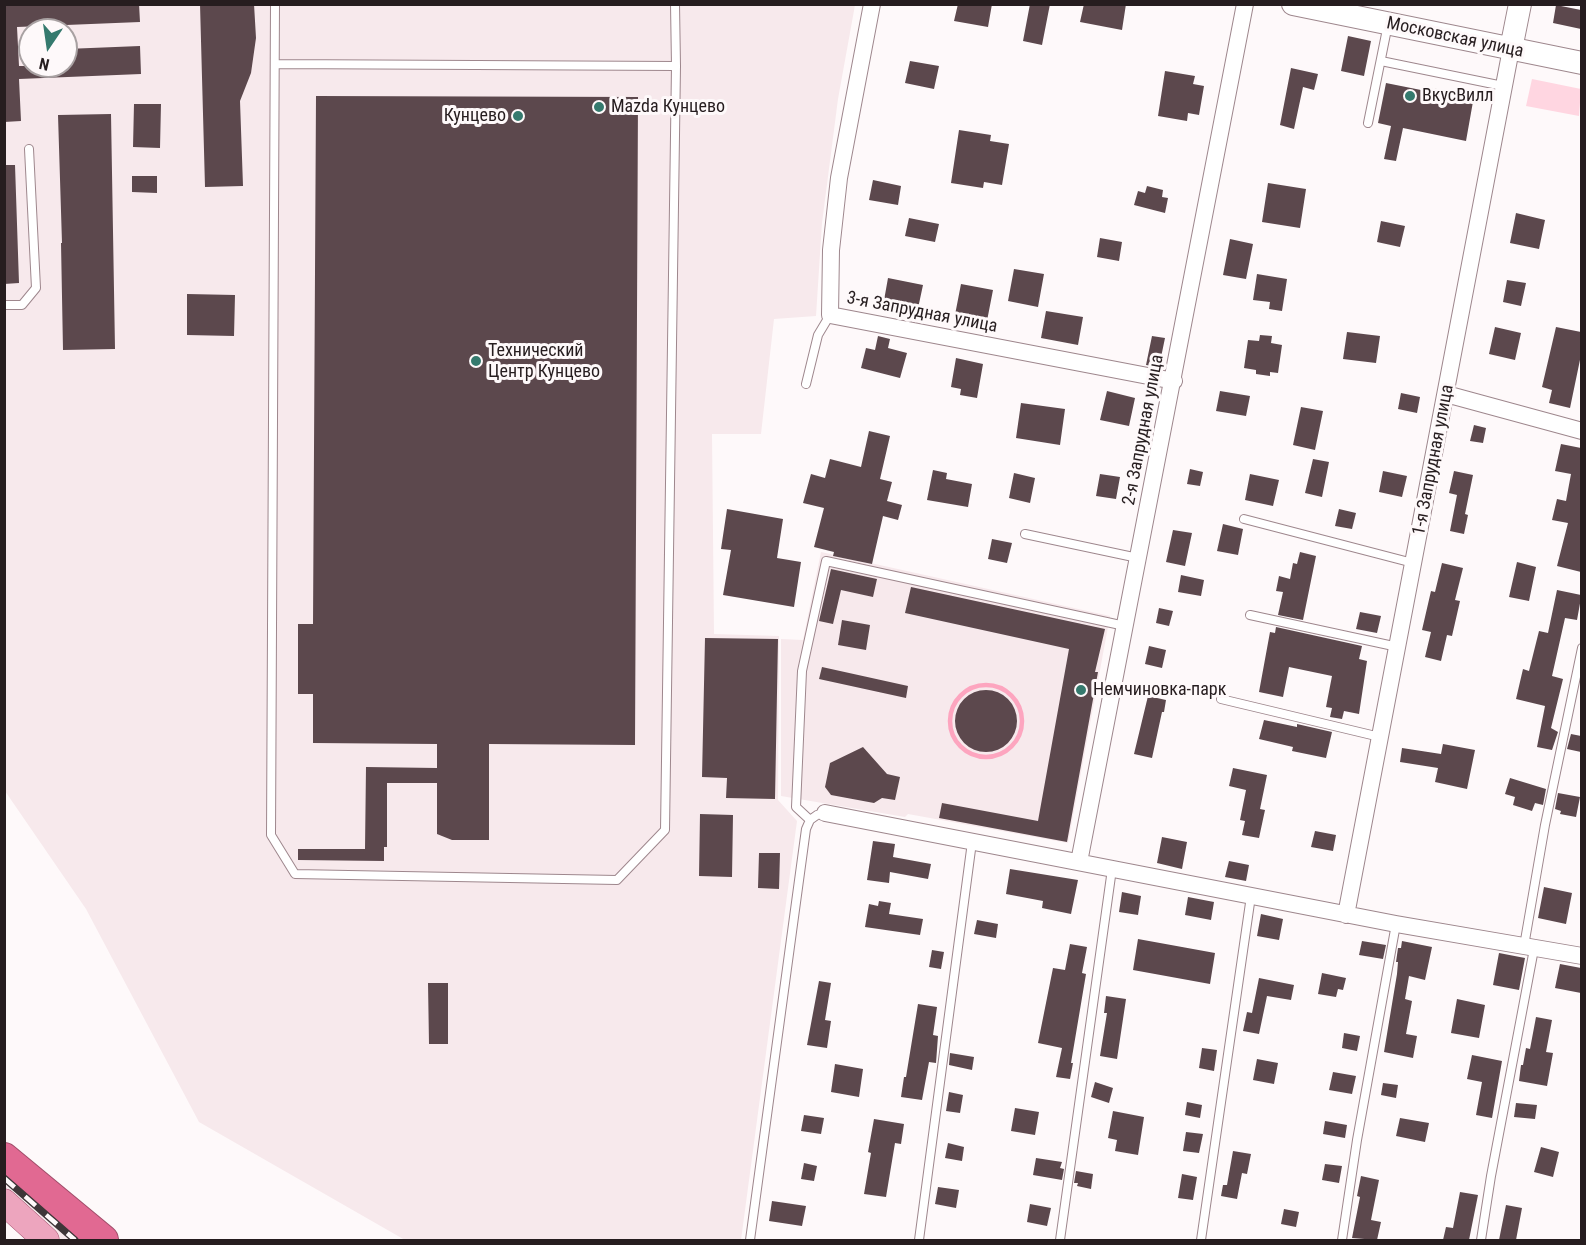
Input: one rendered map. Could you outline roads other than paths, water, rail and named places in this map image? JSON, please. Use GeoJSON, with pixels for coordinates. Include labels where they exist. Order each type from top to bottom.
{"type":"FeatureCollection","features":[{"type":"Feature","properties":{"kind":"highway"},"geometry":{"type":"LineString","coordinates":[[4,1158],[103,1240]]}},
{"type":"Feature","properties":{"kind":"main road"},"geometry":{"type":"LineString","coordinates":[[4,1146],[109,1240]]}},
{"type":"Feature","properties":{"kind":"main road"},"geometry":{"type":"LineString","coordinates":[[4,1202],[46,1240]]}},
{"type":"Feature","properties":{"kind":"street","name":"3-я Запрудная улица"},"geometry":{"type":"LineString","coordinates":[[872,4],[839,178],[831,250],[830,315],[1173,381]]}},
{"type":"Feature","properties":{"kind":"street","name":"2-я Запрудная улица"},"geometry":{"type":"LineString","coordinates":[[1079,862],[1245,4]]}},
{"type":"Feature","properties":{"kind":"street","name":"Московская улица"},"geometry":{"type":"LineString","coordinates":[[1293,4],[1581,63]]}},
{"type":"Feature","properties":{"kind":"street","name":"1-я Запрудная улица"},"geometry":{"type":"LineString","coordinates":[[1346,915],[1520,4]]}},
{"type":"Feature","properties":{"kind":"street"},"geometry":{"type":"LineString","coordinates":[[1446,394],[1581,431]]}},
{"type":"Feature","properties":{"kind":"street"},"geometry":{"type":"LineString","coordinates":[[818,817],[972,842],[1346,915],[1581,956]]}},
{"type":"Feature","properties":{"kind":"lane"},"geometry":{"type":"LineString","coordinates":[[275,4],[271,835],[295,874],[618,880],[665,830],[675,4]]}},
{"type":"Feature","properties":{"kind":"lane"},"geometry":{"type":"LineString","coordinates":[[1368,123],[1388,24]]}},
{"type":"Feature","properties":{"kind":"lane"},"geometry":{"type":"LineString","coordinates":[[1381,61],[1503,86]]}},
{"type":"Feature","properties":{"kind":"lane"},"geometry":{"type":"LineString","coordinates":[[275,64],[676,66]]}},
{"type":"Feature","properties":{"kind":"lane"},"geometry":{"type":"LineString","coordinates":[[4,305],[22,304],[36,288],[29,149]]}},
{"type":"Feature","properties":{"kind":"lane"},"geometry":{"type":"LineString","coordinates":[[806,384],[818,335],[830,315]]}},
{"type":"Feature","properties":{"kind":"lane"},"geometry":{"type":"LineString","coordinates":[[1244,519],[1414,563]]}},
{"type":"Feature","properties":{"kind":"lane"},"geometry":{"type":"LineString","coordinates":[[1025,534],[1139,558]]}},
{"type":"Feature","properties":{"kind":"lane"},"geometry":{"type":"LineString","coordinates":[[750,1240],[806,830],[818,817],[796,807],[802,671],[825,561],[1126,626]]}},
{"type":"Feature","properties":{"kind":"lane"},"geometry":{"type":"LineString","coordinates":[[1250,615],[1398,647]]}},
{"type":"Feature","properties":{"kind":"lane"},"geometry":{"type":"LineString","coordinates":[[1481,1240],[1529,948],[1545,825],[1581,648]]}},
{"type":"Feature","properties":{"kind":"lane"},"geometry":{"type":"LineString","coordinates":[[1221,699],[1380,737]]}},
{"type":"Feature","properties":{"kind":"lane"},"geometry":{"type":"LineString","coordinates":[[919,1240],[972,842]]}},
{"type":"Feature","properties":{"kind":"lane"},"geometry":{"type":"LineString","coordinates":[[1060,1240],[1112,869]]}},
{"type":"Feature","properties":{"kind":"lane"},"geometry":{"type":"LineString","coordinates":[[1201,1240],[1251,896]]}},
{"type":"Feature","properties":{"kind":"lane"},"geometry":{"type":"LineString","coordinates":[[1342,1240],[1357,1140],[1396,924]]}},
{"type":"Feature","properties":{"kind":"waterway"},"geometry":{"type":"LineString","coordinates":[[986,685],[1006,691],[1016,701],[1022,721],[1016,741],[1006,751],[986,757],[966,751],[956,741],[950,721],[956,701],[966,691],[986,685]]}},
{"type":"Feature","properties":{"kind":"railway"},"geometry":{"type":"LineString","coordinates":[[4,1178],[75,1240]]}},
{"type":"Feature","properties":{"kind":"place","name":"ВкусВилл"},"geometry":{"type":"Point","coordinates":[1410,96]}},
{"type":"Feature","properties":{"kind":"place","name":"Mazda Кунцево"},"geometry":{"type":"Point","coordinates":[599,107]}},
{"type":"Feature","properties":{"kind":"place","name":"Кунцево"},"geometry":{"type":"Point","coordinates":[518,116]}},
{"type":"Feature","properties":{"kind":"place","name":"Технический Центр Кунцево"},"geometry":{"type":"Point","coordinates":[476,361]}},
{"type":"Feature","properties":{"kind":"place","name":"Немчиновка-парк"},"geometry":{"type":"Point","coordinates":[1081,690]}}]}
